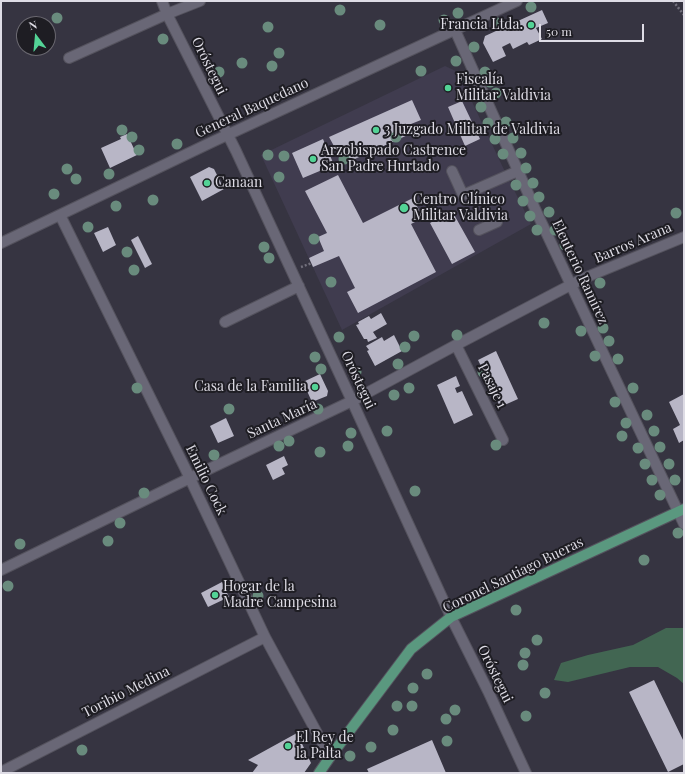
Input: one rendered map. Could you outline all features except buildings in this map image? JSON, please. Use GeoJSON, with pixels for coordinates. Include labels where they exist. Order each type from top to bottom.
{"type":"FeatureCollection","features":[{"type":"Feature","properties":{"kind":"main road","name":"Coronel Santiago Bueras"},"geometry":{"type":"LineString","coordinates":[[319,773],[411,649],[451,617],[681,510]]}},
{"type":"Feature","properties":{"kind":"street","name":"Oróstegui"},"geometry":{"type":"LineString","coordinates":[[162,1],[299,286],[451,617],[526,773]]}},
{"type":"Feature","properties":{"kind":"street"},"geometry":{"type":"LineString","coordinates":[[69,58],[167,14],[200,1]]}},
{"type":"Feature","properties":{"kind":"street","name":"General Baquedano"},"geometry":{"type":"LineString","coordinates":[[1,243],[227,135],[517,1]]}},
{"type":"Feature","properties":{"kind":"street","name":"Eleuterio Ramírez"},"geometry":{"type":"LineString","coordinates":[[455,30],[518,171],[672,501],[681,510],[684,524]]}},
{"type":"Feature","properties":{"kind":"street"},"geometry":{"type":"LineString","coordinates":[[452,171],[463,195],[518,171]]}},
{"type":"Feature","properties":{"kind":"street","name":"Emilio Cock"},"geometry":{"type":"LineString","coordinates":[[60,215],[190,478],[265,637],[330,757]]}},
{"type":"Feature","properties":{"kind":"street"},"geometry":{"type":"LineString","coordinates":[[479,230],[497,222]]}},
{"type":"Feature","properties":{"kind":"street","name":"Barros Arana"},"geometry":{"type":"LineString","coordinates":[[571,285],[582,279],[684,237]]}},
{"type":"Feature","properties":{"kind":"street","name":"Santa María"},"geometry":{"type":"LineString","coordinates":[[1,570],[352,401],[571,285]]}},
{"type":"Feature","properties":{"kind":"street"},"geometry":{"type":"LineString","coordinates":[[225,322],[299,286]]}},
{"type":"Feature","properties":{"kind":"street","name":"Pasaje 1"},"geometry":{"type":"LineString","coordinates":[[456,345],[503,440]]}},
{"type":"Feature","properties":{"kind":"street","name":"Toribio Medina"},"geometry":{"type":"LineString","coordinates":[[1,772],[265,637]]}},
{"type":"Feature","properties":{"kind":"path"},"geometry":{"type":"LineString","coordinates":[[673,1],[684,15]]}},
{"type":"Feature","properties":{"kind":"shaded area","name":"Centro Clínico Militar Valdivia"},"geometry":{"type":"Polygon","coordinates":[[[445,66],[458,72],[531,224],[342,330],[261,155],[445,66]]]}},
{"type":"Feature","properties":{"kind":"green space"},"geometry":{"type":"Polygon","coordinates":[[[666,628],[684,628],[684,684],[658,667],[630,667],[568,682],[554,680],[561,663],[588,655],[633,645],[666,628]]]}},
{"type":"Feature","properties":{"kind":"place","name":"Francia Ltda."},"geometry":{"type":"Point","coordinates":[531,25]}},
{"type":"Feature","properties":{"kind":"place","name":"Fiscalía Militar Valdivia"},"geometry":{"type":"Point","coordinates":[448,88]}},
{"type":"Feature","properties":{"kind":"place","name":"3 Juzgado Militar de Valdivia"},"geometry":{"type":"Point","coordinates":[376,130]}},
{"type":"Feature","properties":{"kind":"place","name":"Arzobispado Castrence San Padre Hurtado"},"geometry":{"type":"Point","coordinates":[313,159]}},
{"type":"Feature","properties":{"kind":"place","name":"Canaan"},"geometry":{"type":"Point","coordinates":[207,183]}},
{"type":"Feature","properties":{"kind":"place","name":"Centro Clínico Militar Valdivia"},"geometry":{"type":"Point","coordinates":[404,208]}},
{"type":"Feature","properties":{"kind":"place","name":"Casa de la Familia"},"geometry":{"type":"Point","coordinates":[315,387]}},
{"type":"Feature","properties":{"kind":"place","name":"Hogar de la Madre Campesina"},"geometry":{"type":"Point","coordinates":[215,595]}},
{"type":"Feature","properties":{"kind":"place","name":"El Rey de la Palta"},"geometry":{"type":"Point","coordinates":[288,746]}}]}
